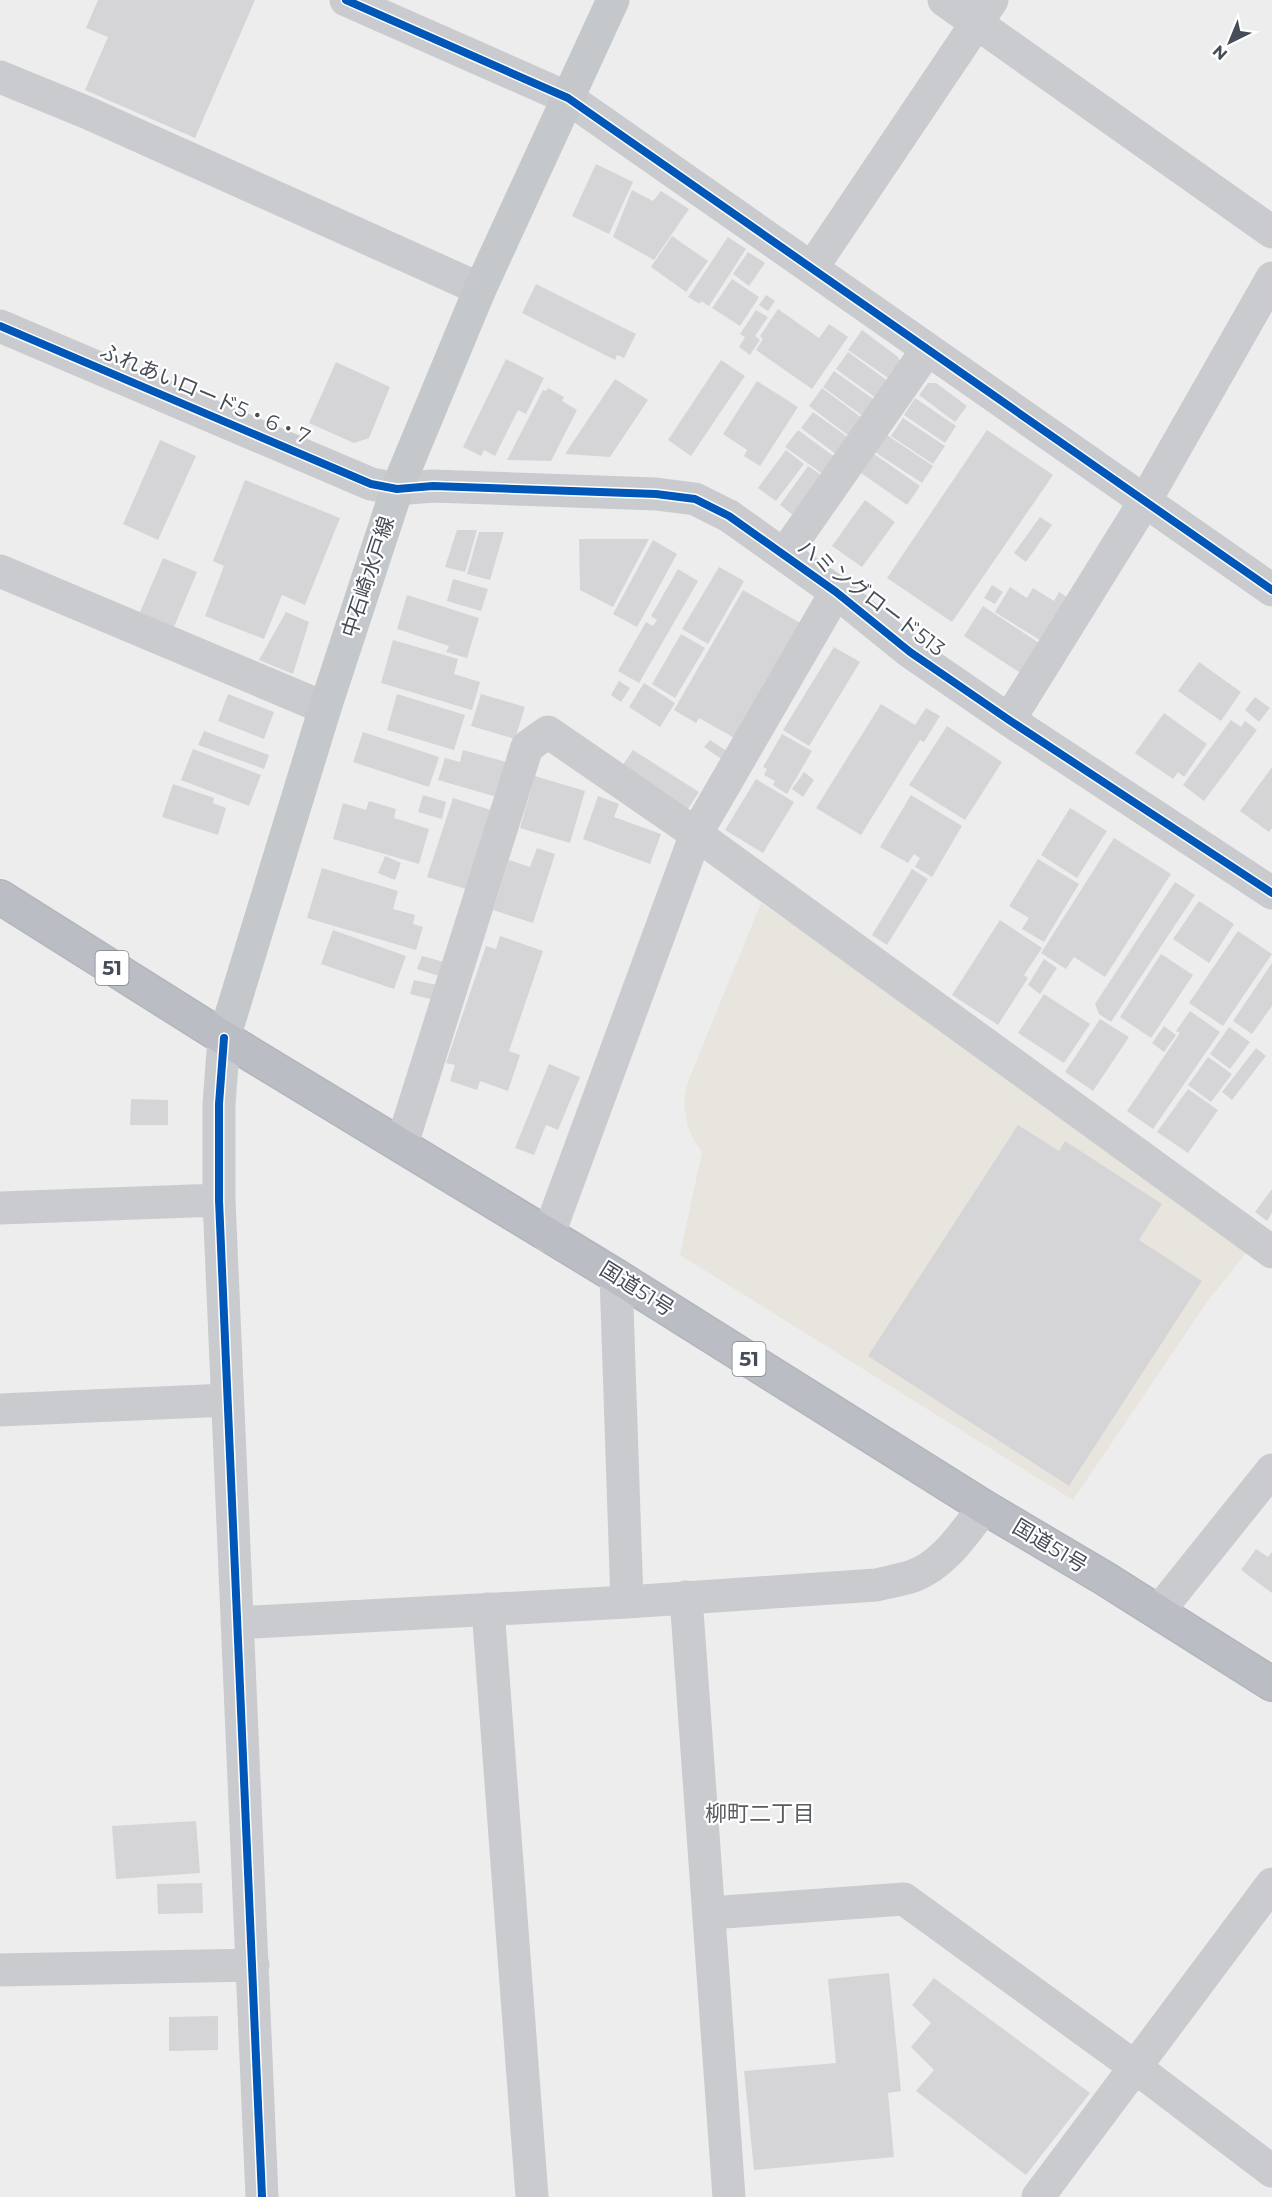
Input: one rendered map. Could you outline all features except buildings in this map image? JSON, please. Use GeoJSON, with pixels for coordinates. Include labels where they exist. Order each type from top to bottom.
{"type":"FeatureCollection","features":[{"type":"Feature","properties":{"kind":"highway","name":"国道51号"},"geometry":{"type":"LineString","coordinates":[[0,897],[224,1038],[402,1144],[984,1507],[1272,1683]]}},
{"type":"Feature","properties":{"kind":"main road","name":"中石崎水戸線"},"geometry":{"type":"LineString","coordinates":[[224,1038],[325,708],[397,489],[480,289],[613,0]]}},
{"type":"Feature","properties":{"kind":"street"},"geometry":{"type":"LineString","coordinates":[[346,0],[568,98],[1272,591]]}},
{"type":"Feature","properties":{"kind":"street"},"geometry":{"type":"LineString","coordinates":[[944,0],[985,12],[1272,232]]}},
{"type":"Feature","properties":{"kind":"street"},"geometry":{"type":"LineString","coordinates":[[812,268],[985,12]]}},
{"type":"Feature","properties":{"kind":"street"},"geometry":{"type":"LineString","coordinates":[[0,77],[88,113],[480,289]]}},
{"type":"Feature","properties":{"kind":"street"},"geometry":{"type":"LineString","coordinates":[[1009,720],[1145,501],[1272,278]]}},
{"type":"Feature","properties":{"kind":"street","name":"ふれあいロード5・6・7"},"geometry":{"type":"LineString","coordinates":[[0,326],[345,474],[371,484],[397,489]]}},
{"type":"Feature","properties":{"kind":"street"},"geometry":{"type":"LineString","coordinates":[[784,555],[927,350]]}},
{"type":"Feature","properties":{"kind":"street","name":"ハミングロード513"},"geometry":{"type":"LineString","coordinates":[[397,489],[432,486],[656,494],[695,500],[729,516],[836,592],[910,652],[1272,893]]}},
{"type":"Feature","properties":{"kind":"street"},"geometry":{"type":"LineString","coordinates":[[0,572],[325,708]]}},
{"type":"Feature","properties":{"kind":"street"},"geometry":{"type":"LineString","coordinates":[[548,1236],[696,834],[836,592]]}},
{"type":"Feature","properties":{"kind":"street"},"geometry":{"type":"LineString","coordinates":[[402,1144],[527,747],[548,732],[696,834],[1272,1252]]}},
{"type":"Feature","properties":{"kind":"street"},"geometry":{"type":"LineString","coordinates":[[224,1038],[219,1104],[219,1200],[262,2197]]}},
{"type":"Feature","properties":{"kind":"street"},"geometry":{"type":"LineString","coordinates":[[0,1208],[219,1200]]}},
{"type":"Feature","properties":{"kind":"street"},"geometry":{"type":"LineString","coordinates":[[616,1276],[627,1602]]}},
{"type":"Feature","properties":{"kind":"street"},"geometry":{"type":"LineString","coordinates":[[0,1410],[227,1400]]}},
{"type":"Feature","properties":{"kind":"street"},"geometry":{"type":"LineString","coordinates":[[1158,1612],[1272,1470]]}},
{"type":"Feature","properties":{"kind":"street"},"geometry":{"type":"LineString","coordinates":[[237,1623],[627,1602],[876,1585],[914,1576],[935,1564],[984,1507]]}},
{"type":"Feature","properties":{"kind":"street"},"geometry":{"type":"LineString","coordinates":[[686,1597],[729,2197]]}},
{"type":"Feature","properties":{"kind":"street"},"geometry":{"type":"LineString","coordinates":[[488,1610],[532,2197]]}},
{"type":"Feature","properties":{"kind":"street"},"geometry":{"type":"LineString","coordinates":[[1038,2197],[1272,1884]]}},
{"type":"Feature","properties":{"kind":"street"},"geometry":{"type":"LineString","coordinates":[[710,1913],[904,1899],[1272,2171]]}},
{"type":"Feature","properties":{"kind":"street"},"geometry":{"type":"LineString","coordinates":[[0,1970],[253,1965]]}},
{"type":"Feature","properties":{"kind":"shaded area"},"geometry":{"type":"Polygon","coordinates":[[[761,903],[981,1052],[1247,1252],[1207,1302],[1073,1500],[680,1255],[702,1152],[688,1127],[684,1104],[685,1093],[761,903]]]}},
{"type":"Feature","properties":{"kind":"cycle path"},"geometry":{"type":"LineString","coordinates":[[346,0],[568,98],[1272,590]]}},
{"type":"Feature","properties":{"kind":"cycle path"},"geometry":{"type":"LineString","coordinates":[[0,326],[371,484],[397,489],[433,486],[656,494],[695,499],[729,516],[836,592],[910,652],[1009,720],[1272,893]]}},
{"type":"Feature","properties":{"kind":"cycle path"},"geometry":{"type":"LineString","coordinates":[[224,1038],[219,1104],[219,1200],[262,2197]]}},
{"type":"Feature","properties":{"kind":"district","name":"柳町二丁目"},"geometry":{"type":"Point","coordinates":[760,1813]}}]}
